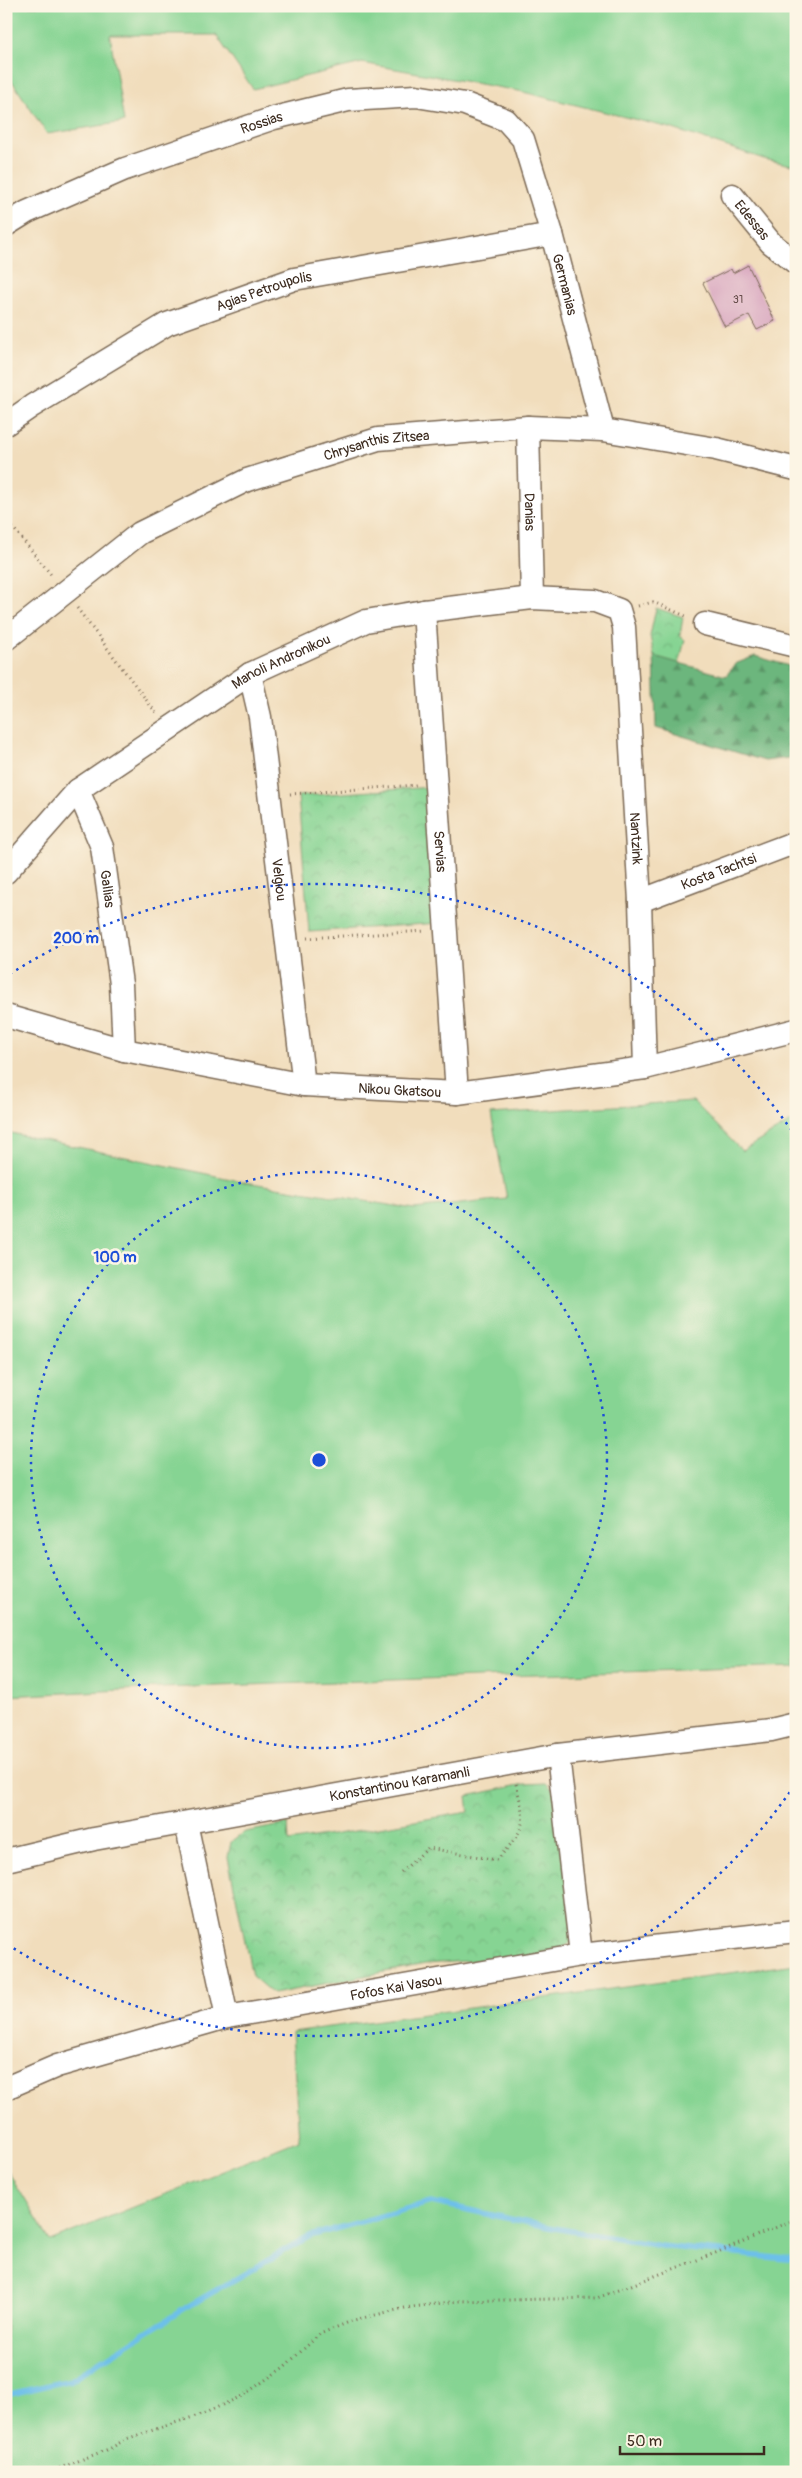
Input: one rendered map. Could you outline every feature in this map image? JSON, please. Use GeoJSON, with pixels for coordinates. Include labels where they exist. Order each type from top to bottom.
{"type":"FeatureCollection","features":[{"type":"Feature","properties":{"kind":"street","name":"Rossias"},"geometry":{"type":"LineString","coordinates":[[6,225],[27,212],[125,169],[274,118],[348,100],[416,96],[466,104],[506,120],[523,139]]}},
{"type":"Feature","properties":{"kind":"street","name":"Germanias"},"geometry":{"type":"LineString","coordinates":[[523,139],[552,234],[603,430]]}},
{"type":"Feature","properties":{"kind":"street","name":"Edessas"},"geometry":{"type":"LineString","coordinates":[[732,195],[771,242],[796,263]]}},
{"type":"Feature","properties":{"kind":"street","name":"Agias Petroupolis"},"geometry":{"type":"LineString","coordinates":[[6,424],[32,406],[167,324],[276,286],[294,280],[552,234]]}},
{"type":"Feature","properties":{"kind":"street","name":"Chrysanthis Zitsea"},"geometry":{"type":"LineString","coordinates":[[6,639],[140,533],[247,480],[378,439],[528,427],[603,430],[716,449],[796,469]]}},
{"type":"Feature","properties":{"kind":"street","name":"Danias"},"geometry":{"type":"LineString","coordinates":[[528,427],[532,598]]}},
{"type":"Feature","properties":{"kind":"street","name":"Manoli Andronikou"},"geometry":{"type":"LineString","coordinates":[[6,872],[78,790],[250,674],[366,621],[424,611],[532,598],[595,601],[619,610]]}},
{"type":"Feature","properties":{"kind":"street","name":"Nantzink"},"geometry":{"type":"LineString","coordinates":[[619,610],[624,627],[640,900],[645,1068]]}},
{"type":"Feature","properties":{"kind":"street","name":"Servias"},"geometry":{"type":"LineString","coordinates":[[424,611],[458,1094]]}},
{"type":"Feature","properties":{"kind":"street"},"geometry":{"type":"LineString","coordinates":[[705,624],[796,646]]}},
{"type":"Feature","properties":{"kind":"street","name":"Velgiou"},"geometry":{"type":"LineString","coordinates":[[250,674],[260,717],[304,1085]]}},
{"type":"Feature","properties":{"kind":"street","name":"Gallias"},"geometry":{"type":"LineString","coordinates":[[78,790],[102,847],[121,984],[124,1050]]}},
{"type":"Feature","properties":{"kind":"street","name":"Kosta Tachtsi"},"geometry":{"type":"LineString","coordinates":[[640,900],[796,842]]}},
{"type":"Feature","properties":{"kind":"street","name":"Nikou Gkatsou"},"geometry":{"type":"LineString","coordinates":[[6,1016],[124,1050],[304,1085],[458,1094],[645,1068],[796,1030]]}},
{"type":"Feature","properties":{"kind":"street","name":"Konstantinou Karamanli"},"geometry":{"type":"LineString","coordinates":[[6,1860],[94,1839],[558,1755],[762,1731],[796,1724]]}},
{"type":"Feature","properties":{"kind":"street"},"geometry":{"type":"LineString","coordinates":[[558,1755],[581,1956]]}},
{"type":"Feature","properties":{"kind":"street"},"geometry":{"type":"LineString","coordinates":[[186,1823],[227,2017]]}},
{"type":"Feature","properties":{"kind":"street","name":"Fofos Kai Vasou"},"geometry":{"type":"LineString","coordinates":[[6,2088],[57,2066],[227,2017],[581,1956],[796,1931]]}},
{"type":"Feature","properties":{"kind":"path"},"geometry":{"type":"LineString","coordinates":[[6,519],[168,729]]}},
{"type":"Feature","properties":{"kind":"path"},"geometry":{"type":"LineString","coordinates":[[619,610],[653,602],[705,624]]}},
{"type":"Feature","properties":{"kind":"path"},"geometry":{"type":"LineString","coordinates":[[269,795],[436,784]]}},
{"type":"Feature","properties":{"kind":"path"},"geometry":{"type":"LineString","coordinates":[[286,939],[446,930]]}},
{"type":"Feature","properties":{"kind":"path"},"geometry":{"type":"LineString","coordinates":[[401,1872],[428,1848],[497,1860],[522,1832],[524,1815],[511,1764]]}},
{"type":"Feature","properties":{"kind":"path"},"geometry":{"type":"LineString","coordinates":[[50,2472],[111,2448],[126,2439],[205,2413],[242,2396],[284,2367],[320,2334],[354,2320],[405,2308],[458,2300],[597,2298],[718,2252],[796,2219]]}},
{"type":"Feature","properties":{"kind":"green space"},"geometry":{"type":"Polygon","coordinates":[[[6,6],[796,6],[796,166],[764,159],[670,128],[519,91],[362,63],[253,89],[216,35],[110,35],[124,122],[47,134],[6,72],[6,6]]]}},
{"type":"Feature","properties":{"kind":"green space"},"geometry":{"type":"Polygon","coordinates":[[[656,608],[683,617],[680,636],[685,640],[679,663],[654,656],[650,636],[656,608]]]}},
{"type":"Feature","properties":{"kind":"green space"},"geometry":{"type":"Polygon","coordinates":[[[654,656],[726,676],[735,664],[755,656],[796,668],[796,757],[765,761],[656,728],[654,656]]]}},
{"type":"Feature","properties":{"kind":"green space"},"geometry":{"type":"Polygon","coordinates":[[[433,787],[440,923],[309,932],[298,796],[433,787]]]}},
{"type":"Feature","properties":{"kind":"green space"},"geometry":{"type":"Polygon","coordinates":[[[693,1101],[742,1151],[796,1119],[796,1666],[161,1688],[6,1696],[6,1132],[245,1182],[414,1209],[507,1199],[491,1114],[693,1101]]]}},
{"type":"Feature","properties":{"kind":"green space"},"geometry":{"type":"Polygon","coordinates":[[[546,1783],[559,1795],[574,1940],[554,1955],[425,1964],[273,1994],[252,1976],[228,1857],[231,1842],[245,1832],[288,1824],[289,1842],[469,1812],[467,1796],[524,1784],[546,1783]]]}},
{"type":"Feature","properties":{"kind":"green space"},"geometry":{"type":"Polygon","coordinates":[[[796,1964],[796,2472],[6,2472],[6,2168],[50,2241],[299,2140],[292,2032],[796,1964]]]}},
{"type":"Feature","properties":{"kind":"building"},"geometry":{"type":"Polygon","coordinates":[[[748,265],[775,321],[757,330],[749,315],[725,327],[703,283],[731,269],[733,273],[748,265]]]}},
{"type":"Feature","properties":{"kind":"waterway"},"geometry":{"type":"LineString","coordinates":[[6,2395],[71,2380],[187,2307],[310,2236],[431,2202],[548,2227],[661,2246],[796,2260]]}}]}
